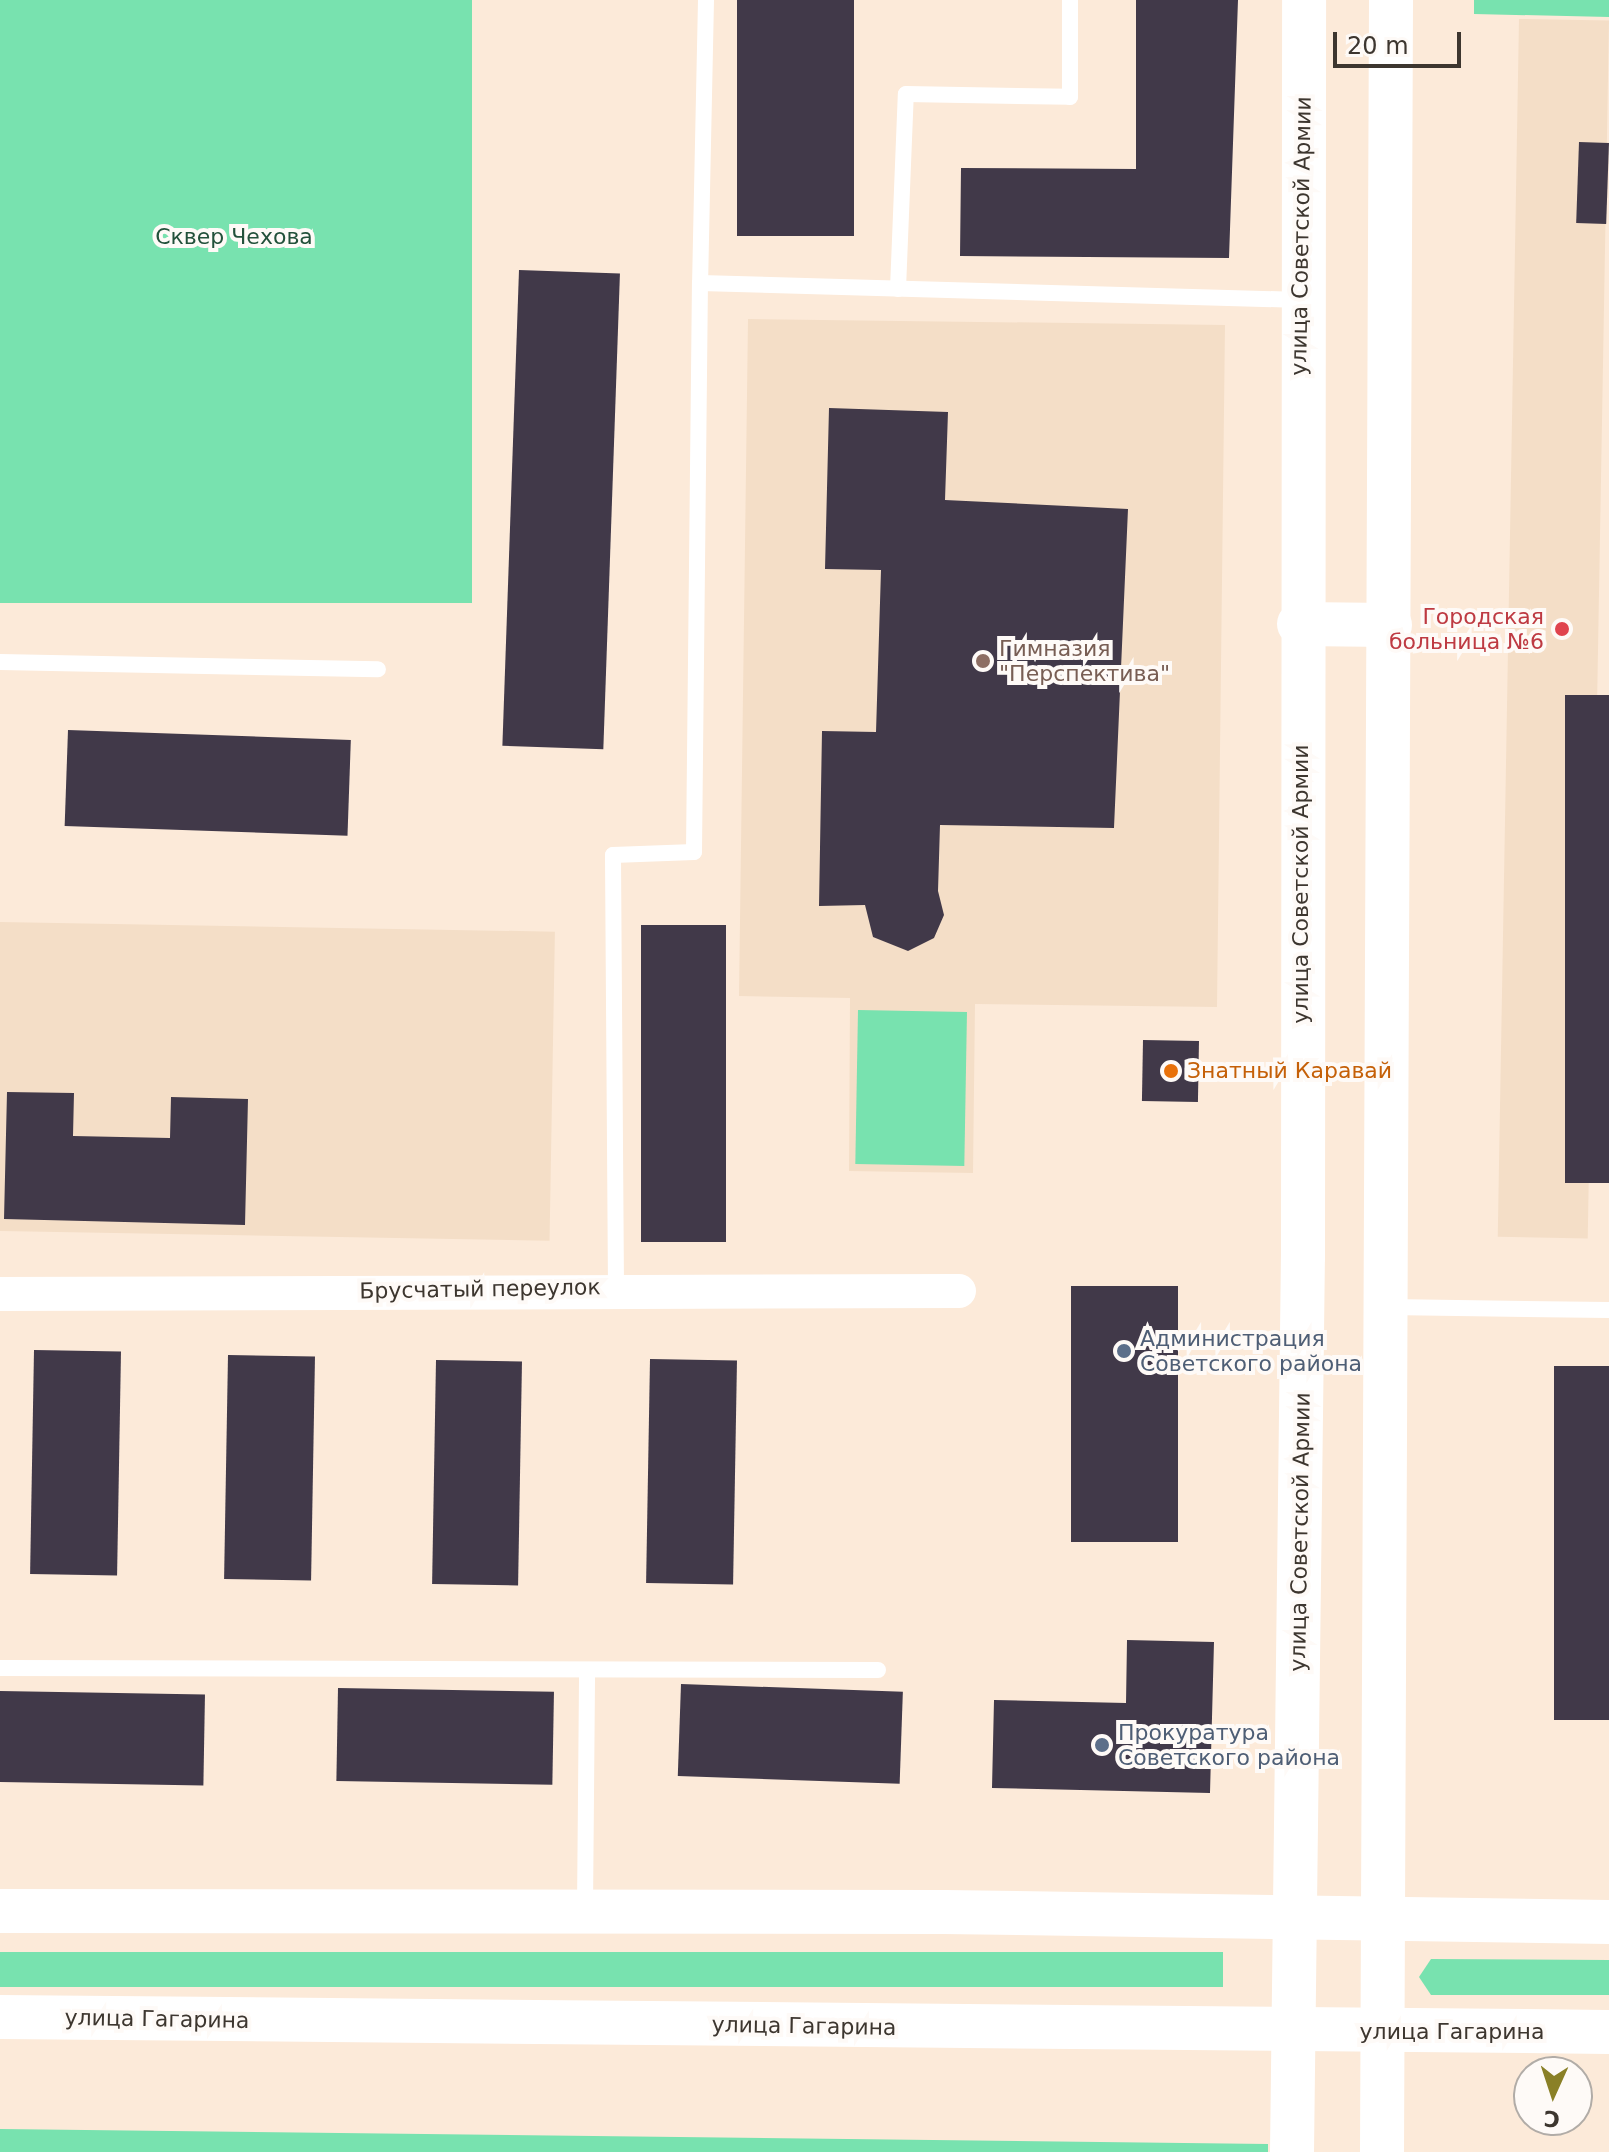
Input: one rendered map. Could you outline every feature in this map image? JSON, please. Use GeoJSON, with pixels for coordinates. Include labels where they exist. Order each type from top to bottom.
{"type":"FeatureCollection","features":[{"type":"Feature","properties":{"kind":"main road","name":"улица Советской Армии"},"geometry":{"type":"LineString","coordinates":[[1292,2152],[1303,1257],[1299,624],[1304,0]]}},
{"type":"Feature","properties":{"kind":"main road"},"geometry":{"type":"LineString","coordinates":[[1382,2152],[1388,1307],[1391,0]]}},
{"type":"Feature","properties":{"kind":"main road"},"geometry":{"type":"LineString","coordinates":[[1299,624],[1390,625]]}},
{"type":"Feature","properties":{"kind":"main road"},"geometry":{"type":"LineString","coordinates":[[0,1911],[585,1911],[1295,1916],[1609,1922]]}},
{"type":"Feature","properties":{"kind":"main road","name":"улица Гагарина"},"geometry":{"type":"LineString","coordinates":[[0,2017],[1292,2032],[1609,2032]]}},
{"type":"Feature","properties":{"kind":"street","name":"Брусчатый переулок"},"geometry":{"type":"LineString","coordinates":[[0,1294],[616,1288],[959,1291]]}},
{"type":"Feature","properties":{"kind":"lane"},"geometry":{"type":"LineString","coordinates":[[616,1288],[613,855],[694,852],[706,0]]}},
{"type":"Feature","properties":{"kind":"lane"},"geometry":{"type":"LineString","coordinates":[[898,289],[906,94],[1070,97],[1070,0]]}},
{"type":"Feature","properties":{"kind":"lane"},"geometry":{"type":"LineString","coordinates":[[700,283],[1300,300]]}},
{"type":"Feature","properties":{"kind":"lane"},"geometry":{"type":"LineString","coordinates":[[0,662],[378,669]]}},
{"type":"Feature","properties":{"kind":"lane"},"geometry":{"type":"LineString","coordinates":[[1388,1307],[1609,1310]]}},
{"type":"Feature","properties":{"kind":"lane"},"geometry":{"type":"LineString","coordinates":[[0,1668],[878,1670]]}},
{"type":"Feature","properties":{"kind":"lane"},"geometry":{"type":"LineString","coordinates":[[585,1911],[587,1671]]}},
{"type":"Feature","properties":{"kind":"shaded area","name":"Городская больница №6"},"geometry":{"type":"Polygon","coordinates":[[[1519,19],[1609,21],[1588,1238],[1498,1237],[1519,19]]]}},
{"type":"Feature","properties":{"kind":"shaded area","name":"Гимназия \"Перспектива\""},"geometry":{"type":"Polygon","coordinates":[[[748,319],[1225,325],[1217,1007],[975,1004],[973,1173],[849,1171],[850,998],[739,996],[748,319]]]}},
{"type":"Feature","properties":{"kind":"shaded area"},"geometry":{"type":"Polygon","coordinates":[[[0,922],[555,932],[550,1241],[0,1231],[0,922]]]}},
{"type":"Feature","properties":{"kind":"green space","name":"Сквер Чехова"},"geometry":{"type":"Polygon","coordinates":[[[0,0],[472,0],[472,603],[0,603],[0,0]]]}},
{"type":"Feature","properties":{"kind":"green space"},"geometry":{"type":"Polygon","coordinates":[[[1474,0],[1609,0],[1609,17],[1474,14],[1474,0]]]}},
{"type":"Feature","properties":{"kind":"green space"},"geometry":{"type":"Polygon","coordinates":[[[858,1010],[967,1012],[964,1166],[855,1164],[858,1010]]]}},
{"type":"Feature","properties":{"kind":"green space"},"geometry":{"type":"Polygon","coordinates":[[[0,1952],[1223,1952],[1223,1987],[0,1987],[0,1952]]]}},
{"type":"Feature","properties":{"kind":"green space"},"geometry":{"type":"Polygon","coordinates":[[[1431,1959],[1609,1960],[1609,1995],[1431,1995],[1419,1977],[1431,1959]]]}},
{"type":"Feature","properties":{"kind":"green space"},"geometry":{"type":"Polygon","coordinates":[[[0,2129],[1268,2144],[1268,2152],[0,2152],[0,2129]]]}},
{"type":"Feature","properties":{"kind":"building"},"geometry":{"type":"Polygon","coordinates":[[[737,0],[854,0],[854,236],[737,236],[737,0]]]}},
{"type":"Feature","properties":{"kind":"building"},"geometry":{"type":"Polygon","coordinates":[[[1136,0],[1238,0],[1229,258],[960,256],[961,168],[1136,169],[1136,0]]]}},
{"type":"Feature","properties":{"kind":"building"},"geometry":{"type":"Polygon","coordinates":[[[1579,142],[1609,143],[1606,224],[1576,223],[1579,142]]]}},
{"type":"Feature","properties":{"kind":"building"},"geometry":{"type":"Polygon","coordinates":[[[519,270],[620,274],[603,749],[502,746],[519,270]]]}},
{"type":"Feature","properties":{"kind":"building"},"geometry":{"type":"Polygon","coordinates":[[[829,408],[948,412],[945,500],[1128,509],[1114,828],[940,825],[938,891],[944,915],[934,938],[908,951],[873,937],[865,905],[819,906],[822,731],[876,732],[881,570],[825,569],[829,408]]]}},
{"type":"Feature","properties":{"kind":"building"},"geometry":{"type":"Polygon","coordinates":[[[1565,695],[1609,695],[1609,1183],[1565,1183],[1565,695]]]}},
{"type":"Feature","properties":{"kind":"building"},"geometry":{"type":"Polygon","coordinates":[[[68,730],[351,740],[347,836],[65,826],[68,730]]]}},
{"type":"Feature","properties":{"kind":"building"},"geometry":{"type":"Polygon","coordinates":[[[641,925],[726,925],[726,1242],[641,1242],[641,925]]]}},
{"type":"Feature","properties":{"kind":"building","name":"Знатный Каравай"},"geometry":{"type":"Polygon","coordinates":[[[1143,1040],[1199,1041],[1198,1102],[1142,1101],[1143,1040]]]}},
{"type":"Feature","properties":{"kind":"building"},"geometry":{"type":"Polygon","coordinates":[[[7,1092],[74,1093],[73,1136],[170,1138],[171,1097],[248,1099],[245,1225],[4,1219],[7,1092]]]}},
{"type":"Feature","properties":{"kind":"building","name":"Администрация Советского района"},"geometry":{"type":"Polygon","coordinates":[[[1071,1286],[1178,1286],[1178,1542],[1071,1542],[1071,1286]]]}},
{"type":"Feature","properties":{"kind":"building"},"geometry":{"type":"Polygon","coordinates":[[[34,1350],[121,1352],[117,1575],[30,1574],[34,1350]]]}},
{"type":"Feature","properties":{"kind":"building"},"geometry":{"type":"Polygon","coordinates":[[[228,1355],[315,1357],[311,1580],[224,1579],[228,1355]]]}},
{"type":"Feature","properties":{"kind":"building"},"geometry":{"type":"Polygon","coordinates":[[[650,1359],[737,1361],[733,1584],[646,1583],[650,1359]]]}},
{"type":"Feature","properties":{"kind":"building"},"geometry":{"type":"Polygon","coordinates":[[[436,1360],[522,1362],[518,1585],[432,1584],[436,1360]]]}},
{"type":"Feature","properties":{"kind":"building"},"geometry":{"type":"Polygon","coordinates":[[[1554,1366],[1609,1366],[1609,1720],[1554,1720],[1554,1366]]]}},
{"type":"Feature","properties":{"kind":"building","name":"Прокуратура Советского района"},"geometry":{"type":"Polygon","coordinates":[[[1127,1640],[1214,1642],[1210,1793],[992,1788],[994,1700],[1126,1703],[1127,1640]]]}},
{"type":"Feature","properties":{"kind":"building"},"geometry":{"type":"Polygon","coordinates":[[[681,1684],[903,1692],[900,1784],[678,1776],[681,1684]]]}},
{"type":"Feature","properties":{"kind":"building"},"geometry":{"type":"Polygon","coordinates":[[[338,1688],[554,1692],[552,1785],[336,1781],[338,1688]]]}},
{"type":"Feature","properties":{"kind":"building"},"geometry":{"type":"Polygon","coordinates":[[[0,1691],[205,1695],[203,1786],[0,1782],[0,1691]]]}},
{"type":"Feature","properties":{"kind":"place","name":"Городская больница №6"},"geometry":{"type":"Point","coordinates":[1562,629]}},
{"type":"Feature","properties":{"kind":"place","name":"Гимназия \"Перспектива\""},"geometry":{"type":"Point","coordinates":[983,661]}},
{"type":"Feature","properties":{"kind":"place","name":"Знатный Каравай"},"geometry":{"type":"Point","coordinates":[1171,1071]}},
{"type":"Feature","properties":{"kind":"place","name":"Администрация Советского района"},"geometry":{"type":"Point","coordinates":[1124,1351]}},
{"type":"Feature","properties":{"kind":"place","name":"Прокуратура Советского района"},"geometry":{"type":"Point","coordinates":[1102,1745]}}]}
